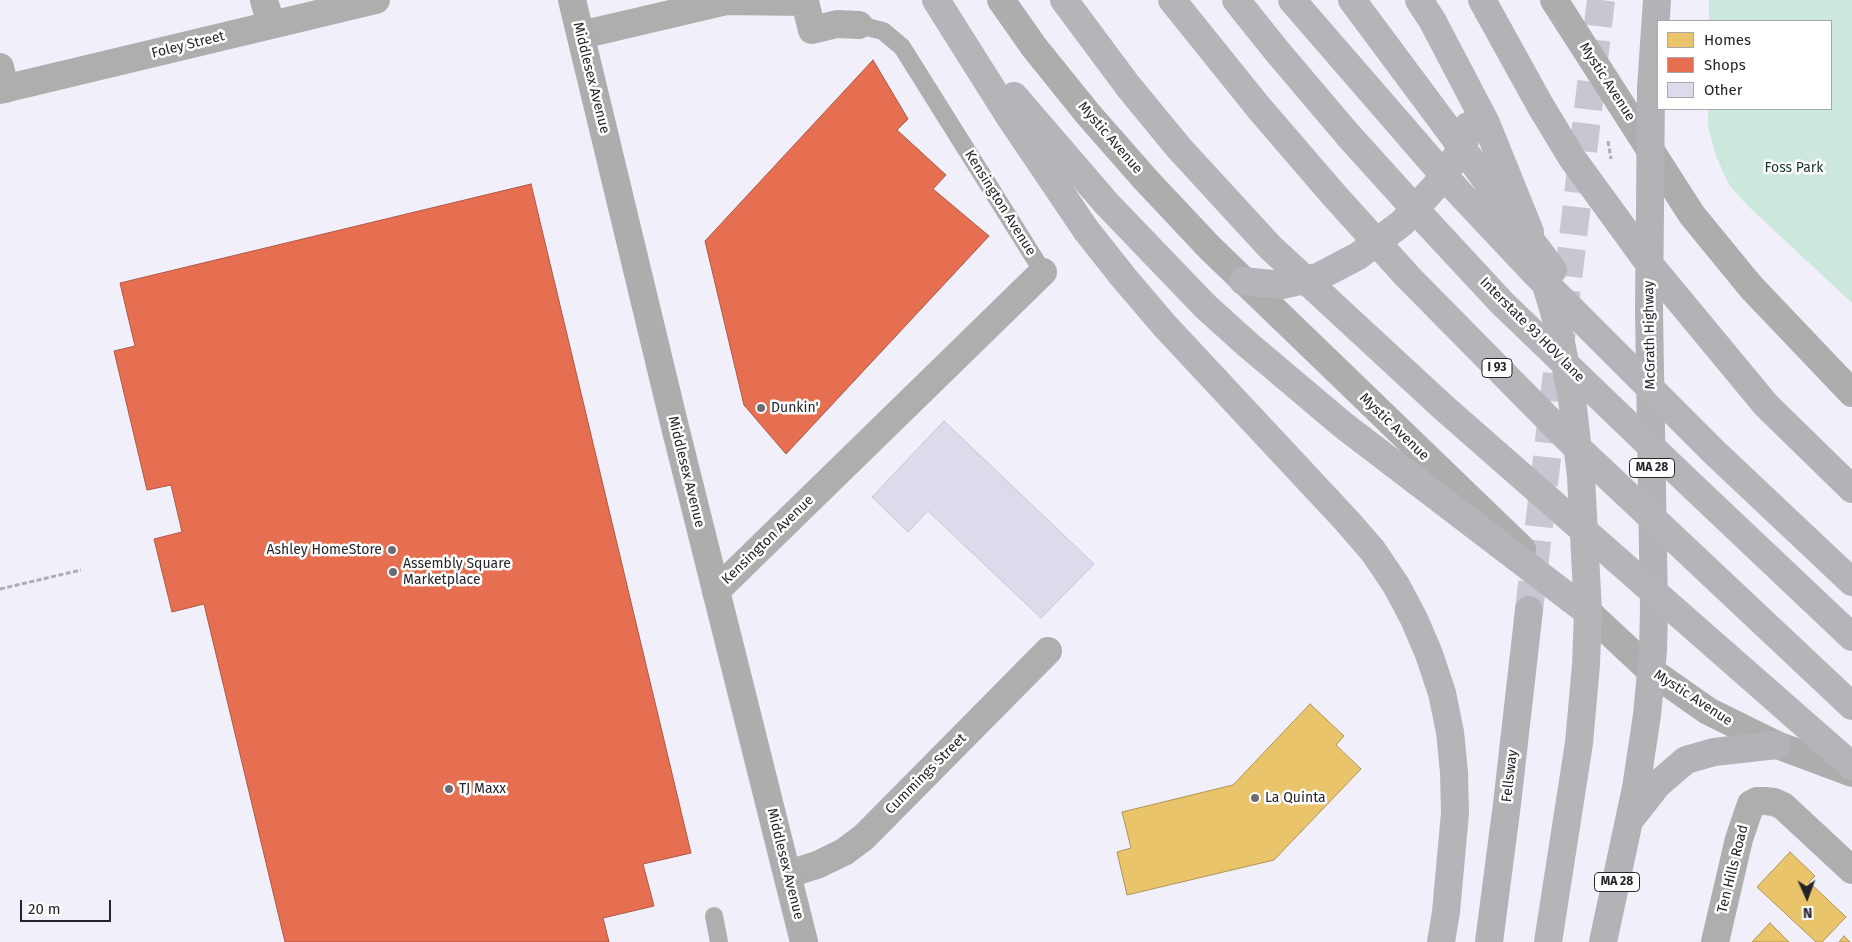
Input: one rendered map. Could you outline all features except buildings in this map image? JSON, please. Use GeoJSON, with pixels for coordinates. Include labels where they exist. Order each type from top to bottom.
{"type":"FeatureCollection","features":[{"type":"Feature","properties":{"kind":"highway"},"geometry":{"type":"LineString","coordinates":[[936,0],[1011,119],[1086,230],[1164,326],[1373,551],[1405,602],[1430,654],[1442,692],[1450,732],[1454,772],[1455,813],[1451,863],[1440,942]]}},
{"type":"Feature","properties":{"kind":"highway"},"geometry":{"type":"LineString","coordinates":[[940,0],[1003,83],[1045,134],[1107,204],[1205,306],[1296,387],[1336,419],[1588,612]]}},
{"type":"Feature","properties":{"kind":"highway"},"geometry":{"type":"LineString","coordinates":[[1064,0],[1128,86],[1179,148],[1270,247],[1437,401],[1852,766]]}},
{"type":"Feature","properties":{"kind":"highway","name":"I 93"},"geometry":{"type":"LineString","coordinates":[[1172,0],[1333,194],[1408,277],[1565,436],[1852,706]]}},
{"type":"Feature","properties":{"kind":"highway","name":"Interstate 93 HOV lane"},"geometry":{"type":"LineString","coordinates":[[1236,0],[1348,134],[1502,303],[1852,637]]}},
{"type":"Feature","properties":{"kind":"highway"},"geometry":{"type":"LineString","coordinates":[[1292,0],[1454,187],[1532,270],[1714,452],[1852,582]]}},
{"type":"Feature","properties":{"kind":"highway"},"geometry":{"type":"LineString","coordinates":[[1352,0],[1612,350]]}},
{"type":"Feature","properties":{"kind":"highway"},"geometry":{"type":"LineString","coordinates":[[1419,0],[1432,20],[1468,88],[1501,159],[1533,240],[1557,322],[1572,399],[1580,467],[1588,612],[1586,665],[1579,743],[1548,942]]}},
{"type":"Feature","properties":{"kind":"highway"},"geometry":{"type":"LineString","coordinates":[[1482,0],[1540,106],[1572,158],[1650,266],[1766,405],[1852,489]]}},
{"type":"Feature","properties":{"kind":"highway","name":"McGrath Highway"},"geometry":{"type":"LineString","coordinates":[[1651,671],[1654,600],[1650,266],[1651,150],[1652,72],[1657,0]]}},
{"type":"Feature","properties":{"kind":"highway"},"geometry":{"type":"LineString","coordinates":[[1243,281],[1282,285],[1318,276],[1358,256],[1402,223],[1442,179],[1464,144],[1470,116],[1468,88]]}},
{"type":"Feature","properties":{"kind":"highway","name":"Fellsway"},"geometry":{"type":"LineString","coordinates":[[1489,942],[1529,610]]}},
{"type":"Feature","properties":{"kind":"highway","name":"MA 28"},"geometry":{"type":"LineString","coordinates":[[1603,942],[1629,822],[1647,715],[1651,671]]}},
{"type":"Feature","properties":{"kind":"highway"},"geometry":{"type":"LineString","coordinates":[[1629,822],[1636,810],[1658,784],[1686,760],[1714,752],[1777,745]]}},
{"type":"Feature","properties":{"kind":"main road","name":"Middlesex Avenue"},"geometry":{"type":"LineString","coordinates":[[572,0],[716,591],[804,942]]}},
{"type":"Feature","properties":{"kind":"main road","name":"Mystic Avenue"},"geometry":{"type":"LineString","coordinates":[[1001,0],[1034,47],[1088,114],[1152,186],[1243,281],[1651,671],[1708,711],[1777,745],[1852,773]]}},
{"type":"Feature","properties":{"kind":"main road","name":"Mystic Avenue"},"geometry":{"type":"LineString","coordinates":[[1554,0],[1692,215],[1720,250],[1800,340],[1852,393]]}},
{"type":"Feature","properties":{"kind":"street","name":"Foley Street"},"geometry":{"type":"LineString","coordinates":[[2,82],[267,13],[376,0]]}},
{"type":"Feature","properties":{"kind":"street","name":"Kensington Avenue"},"geometry":{"type":"LineString","coordinates":[[581,35],[726,1],[805,1],[812,30],[837,24],[859,25]]}},
{"type":"Feature","properties":{"kind":"street","name":"Kensington Avenue"},"geometry":{"type":"LineString","coordinates":[[716,591],[1043,272]]}},
{"type":"Feature","properties":{"kind":"street","name":"Cummings Street"},"geometry":{"type":"LineString","coordinates":[[788,874],[818,866],[844,852],[864,837],[1048,651]]}},
{"type":"Feature","properties":{"kind":"street","name":"Ten Hills Road"},"geometry":{"type":"LineString","coordinates":[[1715,942],[1739,839],[1751,804],[1757,801],[1774,802],[1782,806],[1852,870]]}},
{"type":"Feature","properties":{"kind":"lane","name":"Kensington Avenue"},"geometry":{"type":"LineString","coordinates":[[859,25],[883,31],[902,47],[1043,272]]}},
{"type":"Feature","properties":{"kind":"lane"},"geometry":{"type":"LineString","coordinates":[[714,916],[719,942]]}},
{"type":"Feature","properties":{"kind":"path"},"geometry":{"type":"LineString","coordinates":[[0,589],[81,570]]}},
{"type":"Feature","properties":{"kind":"green space","name":"Foss Park"},"geometry":{"type":"Polygon","coordinates":[[[1709,0],[1852,0],[1852,303],[1747,205],[1729,185],[1716,156],[1708,126],[1708,110],[1832,110],[1832,20],[1709,20],[1709,0]]]}},
{"type":"Feature","properties":{"kind":"tunnel"},"geometry":{"type":"LineString","coordinates":[[1529,610],[1601,0]]}},
{"type":"Feature","properties":{"kind":"place","name":"Dunkin'"},"geometry":{"type":"Point","coordinates":[761,408]}},
{"type":"Feature","properties":{"kind":"place","name":"Ashley HomeStore"},"geometry":{"type":"Point","coordinates":[392,550]}},
{"type":"Feature","properties":{"kind":"place","name":"Assembly Square Marketplace"},"geometry":{"type":"Point","coordinates":[393,572]}},
{"type":"Feature","properties":{"kind":"place","name":"TJ Maxx"},"geometry":{"type":"Point","coordinates":[449,789]}},
{"type":"Feature","properties":{"kind":"place","name":"La Quinta"},"geometry":{"type":"Point","coordinates":[1255,798]}}]}
